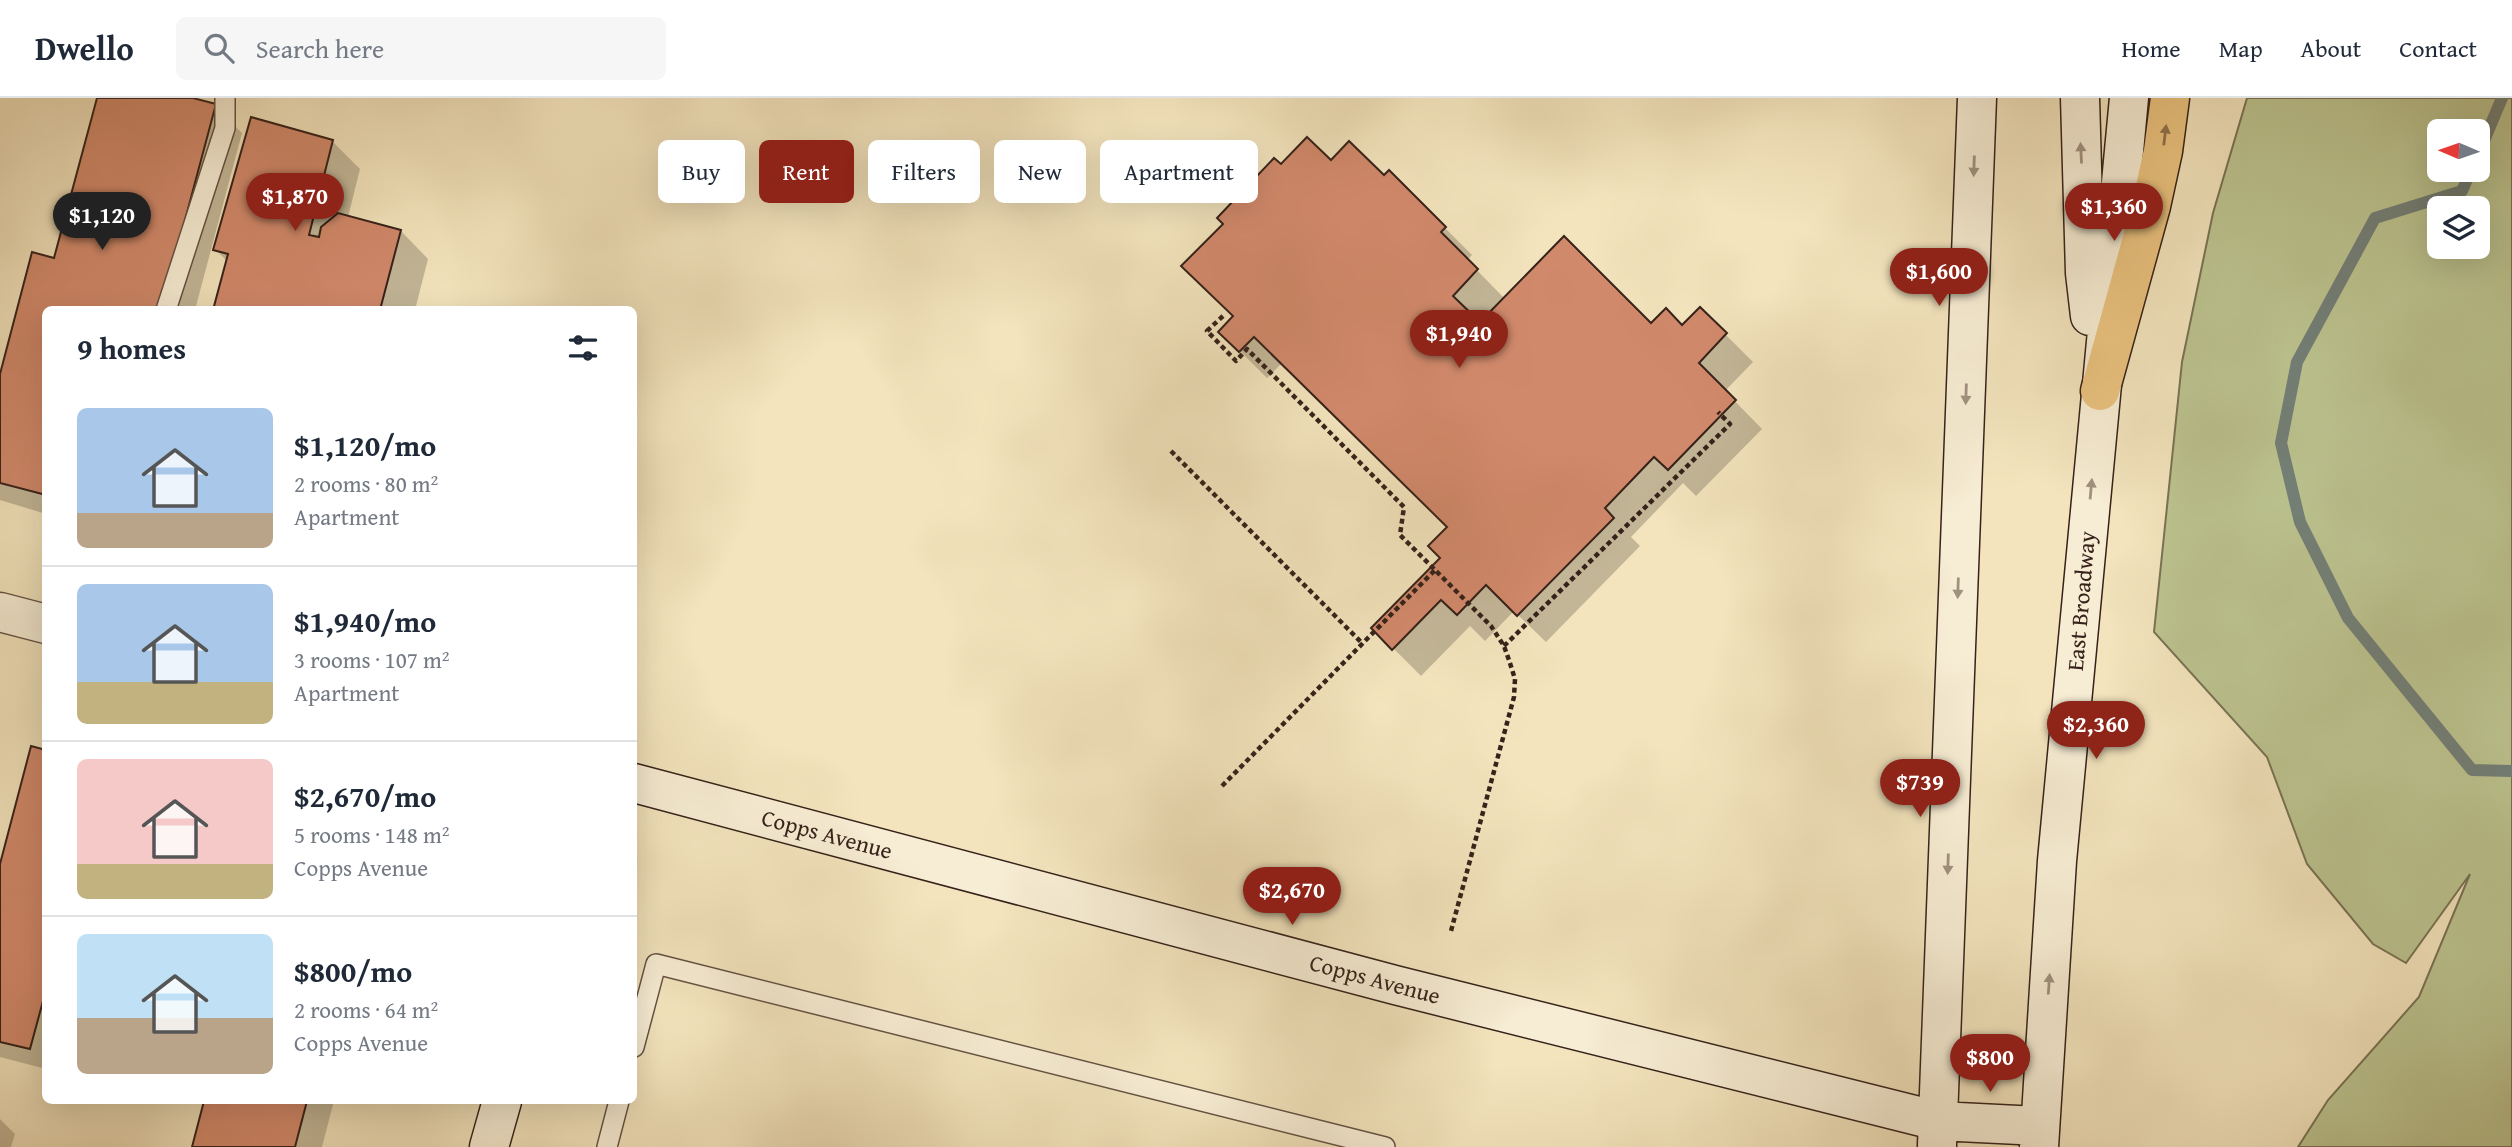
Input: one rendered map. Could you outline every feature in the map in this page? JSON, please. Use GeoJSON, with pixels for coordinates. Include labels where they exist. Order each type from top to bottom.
{"type":"FeatureCollection","features":[{"type":"Feature","properties":{"kind":"main road"},"geometry":{"type":"LineString","coordinates":[[2100,391],[2154,197],[2170,98]]}},
{"type":"Feature","properties":{"kind":"street"},"geometry":{"type":"LineString","coordinates":[[1938,1134],[1977,98]]}},
{"type":"Feature","properties":{"kind":"street"},"geometry":{"type":"LineString","coordinates":[[2080,98],[2085,273],[2100,391]]}},
{"type":"Feature","properties":{"kind":"street","name":"East Broadway"},"geometry":{"type":"LineString","coordinates":[[2039,1136],[2057,861],[2129,98]]}},
{"type":"Feature","properties":{"kind":"street"},"geometry":{"type":"LineString","coordinates":[[0,612],[42,623]]}},
{"type":"Feature","properties":{"kind":"street","name":"Copps Avenue"},"geometry":{"type":"LineString","coordinates":[[637,784],[1408,988],[1938,1134],[2039,1136]]}},
{"type":"Feature","properties":{"kind":"street"},"geometry":{"type":"LineString","coordinates":[[489,1147],[501,1104]]}},
{"type":"Feature","properties":{"kind":"lane"},"geometry":{"type":"LineString","coordinates":[[167,306],[225,128],[225,98]]}},
{"type":"Feature","properties":{"kind":"lane"},"geometry":{"type":"LineString","coordinates":[[637,1036],[656,964],[1385,1147]]}},
{"type":"Feature","properties":{"kind":"lane"},"geometry":{"type":"LineString","coordinates":[[607,1147],[618,1104]]}},
{"type":"Feature","properties":{"kind":"path"},"geometry":{"type":"LineString","coordinates":[[1223,316],[1207,331],[1236,361],[1247,349],[1404,507],[1400,535],[1491,626],[1504,646],[1515,679],[1514,697],[1451,931]]}},
{"type":"Feature","properties":{"kind":"path"},"geometry":{"type":"LineString","coordinates":[[1504,646],[1730,424],[1718,412]]}},
{"type":"Feature","properties":{"kind":"path"},"geometry":{"type":"LineString","coordinates":[[1171,451],[1362,643]]}},
{"type":"Feature","properties":{"kind":"path"},"geometry":{"type":"LineString","coordinates":[[1222,786],[1435,570]]}},
{"type":"Feature","properties":{"kind":"green space"},"geometry":{"type":"Polygon","coordinates":[[[2247,98],[2512,98],[2512,1147],[2298,1147],[2328,1100],[2419,997],[2470,874],[2406,963],[2373,944],[2307,864],[2267,757],[2154,632],[2182,362],[2213,213],[2247,98]]]}},
{"type":"Feature","properties":{"kind":"building"},"geometry":{"type":"Polygon","coordinates":[[[97,98],[193,98],[216,104],[162,306],[42,306],[42,494],[0,483],[0,374],[32,252],[54,258],[97,98]]]}},
{"type":"Feature","properties":{"kind":"building"},"geometry":{"type":"Polygon","coordinates":[[[251,117],[333,140],[309,235],[319,237],[321,227],[338,213],[401,230],[381,306],[214,306],[228,254],[213,250],[251,117]]]}},
{"type":"Feature","properties":{"kind":"building"},"geometry":{"type":"Polygon","coordinates":[[[1307,137],[1331,160],[1349,141],[1384,175],[1389,170],[1446,227],[1441,232],[1478,269],[1453,296],[1480,322],[1564,236],[1651,323],[1666,308],[1682,325],[1700,307],[1727,333],[1699,363],[1736,400],[1668,470],[1654,457],[1605,508],[1614,518],[1517,616],[1486,585],[1457,615],[1441,600],[1392,650],[1371,628],[1440,558],[1428,546],[1447,527],[1254,337],[1239,352],[1218,332],[1233,316],[1181,266],[1223,224],[1217,218],[1231,203],[1258,203],[1258,175],[1274,158],[1281,164],[1307,137]]]}},
{"type":"Feature","properties":{"kind":"building"},"geometry":{"type":"Polygon","coordinates":[[[31,746],[42,749],[42,1005],[30,1049],[0,1042],[0,864],[31,746]]]}},
{"type":"Feature","properties":{"kind":"building"},"geometry":{"type":"Polygon","coordinates":[[[203,1104],[306,1104],[295,1147],[192,1147],[203,1104]]]}},
{"type":"Feature","properties":{"kind":"waterway"},"geometry":{"type":"LineString","coordinates":[[2490,126],[2502,98]]}},
{"type":"Feature","properties":{"kind":"waterway"},"geometry":{"type":"LineString","coordinates":[[2466,182],[2462,191],[2375,218],[2297,362],[2281,443],[2300,522],[2348,618],[2472,770],[2512,771]]}}]}
